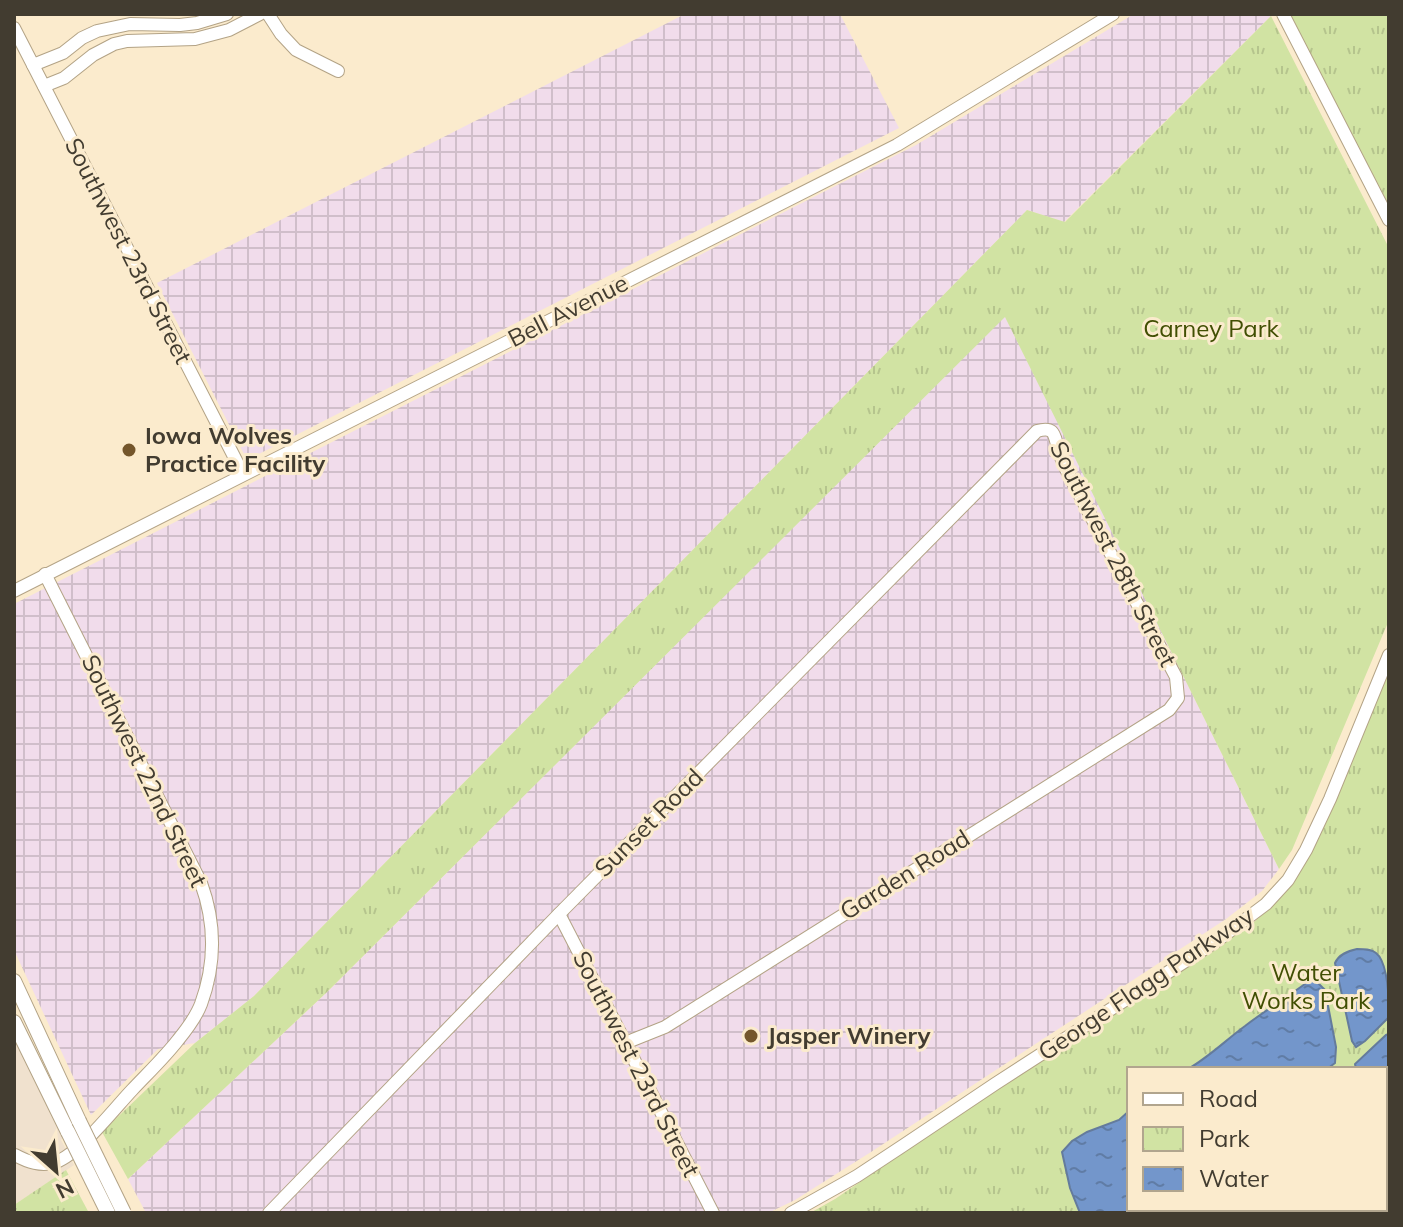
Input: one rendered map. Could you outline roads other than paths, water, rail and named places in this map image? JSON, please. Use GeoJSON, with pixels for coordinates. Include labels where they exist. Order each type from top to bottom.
{"type":"FeatureCollection","features":[{"type":"Feature","properties":{"kind":"main road"},"geometry":{"type":"LineString","coordinates":[[14,981],[108,1213]]}},
{"type":"Feature","properties":{"kind":"main road"},"geometry":{"type":"LineString","coordinates":[[14,1022],[124,1213]]}},
{"type":"Feature","properties":{"kind":"street"},"geometry":{"type":"LineString","coordinates":[[33,65],[52,59],[97,31],[119,25],[180,25],[227,14]]}},
{"type":"Feature","properties":{"kind":"street"},"geometry":{"type":"LineString","coordinates":[[44,86],[64,78],[93,55],[114,44],[212,35],[260,14]]}},
{"type":"Feature","properties":{"kind":"street"},"geometry":{"type":"LineString","coordinates":[[268,14],[296,50],[338,71]]}},
{"type":"Feature","properties":{"kind":"street","name":"Bell Avenue"},"geometry":{"type":"LineString","coordinates":[[14,591],[897,145],[1113,14]]}},
{"type":"Feature","properties":{"kind":"street"},"geometry":{"type":"LineString","coordinates":[[1283,14],[1389,220]]}},
{"type":"Feature","properties":{"kind":"street"},"geometry":{"type":"LineString","coordinates":[[149,24],[149,40]]}},
{"type":"Feature","properties":{"kind":"street","name":"Southwest 23rd Street"},"geometry":{"type":"LineString","coordinates":[[14,28],[243,474]]}},
{"type":"Feature","properties":{"kind":"street","name":"Southwest 28th Street"},"geometry":{"type":"LineString","coordinates":[[1032,436],[1044,429],[1055,435],[1068,473],[1176,677],[1178,698]]}},
{"type":"Feature","properties":{"kind":"street","name":"Sunset Road"},"geometry":{"type":"LineString","coordinates":[[269,1213],[559,914],[1032,436]]}},
{"type":"Feature","properties":{"kind":"street","name":"Southwest 22nd Street"},"geometry":{"type":"LineString","coordinates":[[15,1155],[37,1164],[55,1162],[73,1151],[97,1128],[192,1021],[200,1007],[213,961],[213,929],[201,883],[45,574]]}},
{"type":"Feature","properties":{"kind":"street","name":"George Flagg Parkway"},"geometry":{"type":"LineString","coordinates":[[791,1213],[857,1176],[1218,940],[1266,904],[1288,880],[1306,850],[1389,655]]}},
{"type":"Feature","properties":{"kind":"street","name":"Garden Road"},"geometry":{"type":"LineString","coordinates":[[625,1043],[665,1027],[1169,710],[1178,698]]}},
{"type":"Feature","properties":{"kind":"street","name":"Southwest 23rd Street"},"geometry":{"type":"LineString","coordinates":[[559,914],[713,1213]]}},
{"type":"Feature","properties":{"kind":"water"},"geometry":{"type":"Polygon","coordinates":[[[1357,949],[1376,953],[1384,965],[1389,1017],[1356,1047],[1352,1041],[1335,963],[1341,955],[1357,949]]]}},
{"type":"Feature","properties":{"kind":"water"},"geometry":{"type":"Polygon","coordinates":[[[1313,978],[1325,990],[1336,1047],[1335,1063],[1330,1067],[1191,1067],[1313,978]]]}},
{"type":"Feature","properties":{"kind":"water"},"geometry":{"type":"Polygon","coordinates":[[[1389,1034],[1389,1213],[1387,1067],[1356,1067],[1355,1064],[1389,1034]]]}},
{"type":"Feature","properties":{"kind":"water"},"geometry":{"type":"Polygon","coordinates":[[[1127,1113],[1129,1211],[1080,1213],[1070,1188],[1062,1152],[1087,1132],[1119,1120],[1127,1113]]]}},
{"type":"Feature","properties":{"kind":"water"},"geometry":{"type":"Polygon","coordinates":[[[1214,1211],[1293,1211],[1293,1213],[1214,1211]]]}},
{"type":"Feature","properties":{"kind":"water"},"geometry":{"type":"Polygon","coordinates":[[[1296,1211],[1369,1213],[1297,1213],[1296,1211]]]}},
{"type":"Feature","properties":{"kind":"place","name":"Iowa Wolves Practice Facility"},"geometry":{"type":"Point","coordinates":[129,450]}},
{"type":"Feature","properties":{"kind":"place","name":"Jasper Winery"},"geometry":{"type":"Point","coordinates":[751,1036]}},
{"type":"Feature","properties":{"kind":"park label","name":"Carney Park"},"geometry":{"type":"Point","coordinates":[1211,329]}},
{"type":"Feature","properties":{"kind":"park label","name":"Water Works Park"},"geometry":{"type":"Point","coordinates":[1306,987]}}]}
